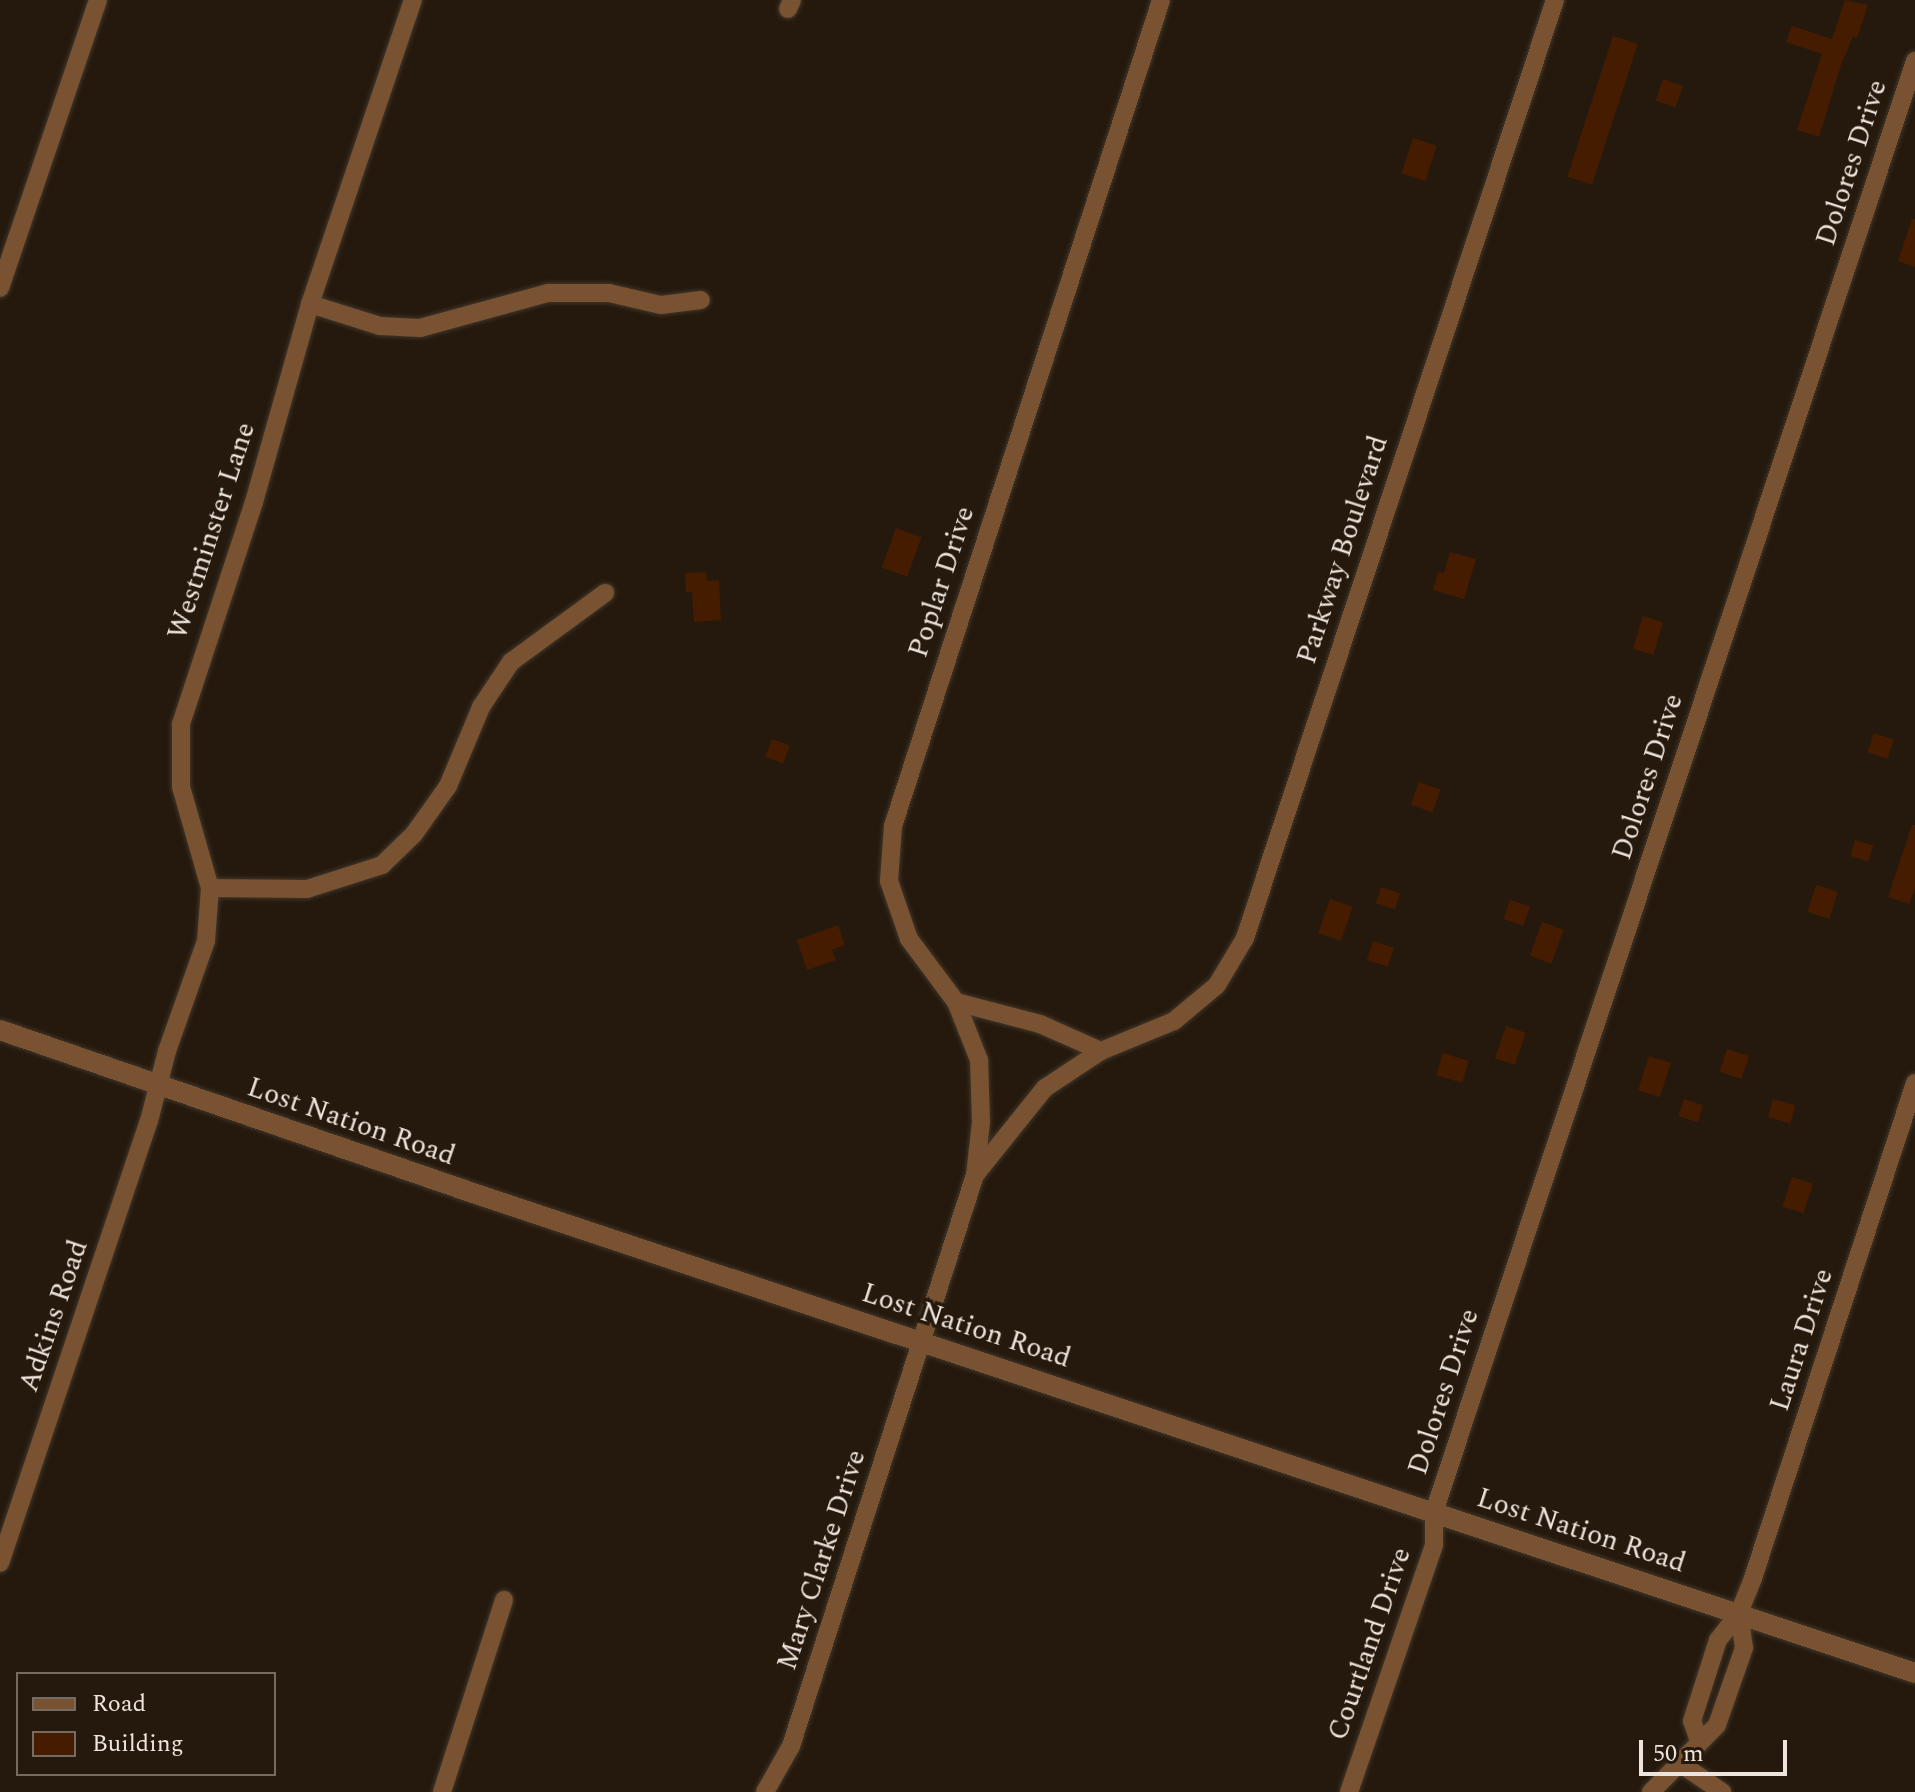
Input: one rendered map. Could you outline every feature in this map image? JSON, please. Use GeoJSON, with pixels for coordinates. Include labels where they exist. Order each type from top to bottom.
{"type":"FeatureCollection","features":[{"type":"Feature","properties":{"kind":"street"},"geometry":{"type":"LineString","coordinates":[[0,288],[98,0]]}},
{"type":"Feature","properties":{"kind":"street","name":"Westminster Lane"},"geometry":{"type":"LineString","coordinates":[[158,1085],[206,941],[210,888],[181,787],[181,724],[254,502],[310,304],[413,0]]}},
{"type":"Feature","properties":{"kind":"street","name":"Poplar Drive"},"geometry":{"type":"LineString","coordinates":[[975,1175],[981,1122],[979,1060],[956,1002],[909,939],[889,881],[893,826],[1161,0]]}},
{"type":"Feature","properties":{"kind":"street","name":"Parkway Boulevard"},"geometry":{"type":"LineString","coordinates":[[922,1340],[975,1175],[1045,1088],[1101,1051],[1174,1021],[1217,985],[1245,938],[1555,0]]}},
{"type":"Feature","properties":{"kind":"street","name":"Dolores Drive"},"geometry":{"type":"LineString","coordinates":[[1434,1512],[1908,109],[1915,61]]}},
{"type":"Feature","properties":{"kind":"street"},"geometry":{"type":"LineString","coordinates":[[310,304],[380,326],[420,328],[548,293],[609,293],[661,305],[701,300]]}},
{"type":"Feature","properties":{"kind":"street"},"geometry":{"type":"LineString","coordinates":[[210,888],[307,889],[382,865],[414,834],[448,786],[481,707],[511,662],[605,593]]}},
{"type":"Feature","properties":{"kind":"street"},"geometry":{"type":"LineString","coordinates":[[956,1002],[1040,1024],[1101,1051]]}},
{"type":"Feature","properties":{"kind":"street","name":"Lost Nation Road"},"geometry":{"type":"LineString","coordinates":[[0,1030],[1915,1673]]}},
{"type":"Feature","properties":{"kind":"street","name":"Laura Drive"},"geometry":{"type":"LineString","coordinates":[[1739,1613],[1915,1083]]}},
{"type":"Feature","properties":{"kind":"street","name":"Adkins Road"},"geometry":{"type":"LineString","coordinates":[[0,1563],[158,1085]]}},
{"type":"Feature","properties":{"kind":"street","name":"Mary Clarke Drive"},"geometry":{"type":"LineString","coordinates":[[765,1792],[791,1746],[922,1340]]}},
{"type":"Feature","properties":{"kind":"street","name":"Courtland Drive"},"geometry":{"type":"LineString","coordinates":[[1349,1792],[1434,1545],[1434,1512]]}},
{"type":"Feature","properties":{"kind":"street"},"geometry":{"type":"LineString","coordinates":[[442,1792],[504,1600]]}},
{"type":"Feature","properties":{"kind":"street"},"geometry":{"type":"LineString","coordinates":[[1699,1741],[1692,1721],[1718,1640],[1739,1613]]}},
{"type":"Feature","properties":{"kind":"street"},"geometry":{"type":"LineString","coordinates":[[1651,1792],[1717,1725],[1744,1648],[1739,1613]]}},
{"type":"Feature","properties":{"kind":"street"},"geometry":{"type":"LineString","coordinates":[[1681,1764],[1722,1792]]}},
{"type":"Feature","properties":{"kind":"building"},"geometry":{"type":"Polygon","coordinates":[[[1845,0],[1868,5],[1857,38],[1853,36],[1840,68],[1819,137],[1797,130],[1822,54],[1786,42],[1792,26],[1832,39],[1845,0]]]}},
{"type":"Feature","properties":{"kind":"building"},"geometry":{"type":"Polygon","coordinates":[[[1613,36],[1638,44],[1592,185],[1567,177],[1613,36]]]}},
{"type":"Feature","properties":{"kind":"building"},"geometry":{"type":"Polygon","coordinates":[[[1663,79],[1683,86],[1675,108],[1656,101],[1663,79]]]}},
{"type":"Feature","properties":{"kind":"building"},"geometry":{"type":"Polygon","coordinates":[[[1413,138],[1437,146],[1425,181],[1402,173],[1413,138]]]}},
{"type":"Feature","properties":{"kind":"building"},"geometry":{"type":"Polygon","coordinates":[[[1912,219],[1915,219],[1915,267],[1898,261],[1912,219]]]}},
{"type":"Feature","properties":{"kind":"building"},"geometry":{"type":"Polygon","coordinates":[[[896,528],[921,537],[907,577],[882,567],[896,528]]]}},
{"type":"Feature","properties":{"kind":"building"},"geometry":{"type":"Polygon","coordinates":[[[1450,552],[1476,559],[1464,599],[1433,590],[1438,572],[1444,573],[1450,552]]]}},
{"type":"Feature","properties":{"kind":"building"},"geometry":{"type":"Polygon","coordinates":[[[706,572],[707,581],[719,580],[721,620],[694,622],[692,592],[686,592],[685,573],[706,572]]]}},
{"type":"Feature","properties":{"kind":"building"},"geometry":{"type":"Polygon","coordinates":[[[1643,616],[1663,622],[1653,655],[1633,649],[1643,616]]]}},
{"type":"Feature","properties":{"kind":"building"},"geometry":{"type":"Polygon","coordinates":[[[1874,733],[1894,740],[1887,759],[1867,752],[1874,733]]]}},
{"type":"Feature","properties":{"kind":"building"},"geometry":{"type":"Polygon","coordinates":[[[772,739],[790,746],[783,764],[765,757],[772,739]]]}},
{"type":"Feature","properties":{"kind":"building"},"geometry":{"type":"Polygon","coordinates":[[[1419,782],[1441,790],[1432,812],[1411,805],[1419,782]]]}},
{"type":"Feature","properties":{"kind":"building"},"geometry":{"type":"Polygon","coordinates":[[[1912,825],[1915,825],[1915,888],[1909,904],[1888,897],[1912,825]]]}},
{"type":"Feature","properties":{"kind":"building"},"geometry":{"type":"Polygon","coordinates":[[[1855,840],[1873,845],[1869,862],[1850,856],[1855,840]]]}},
{"type":"Feature","properties":{"kind":"building"},"geometry":{"type":"Polygon","coordinates":[[[1816,885],[1838,892],[1829,919],[1807,912],[1816,885]]]}},
{"type":"Feature","properties":{"kind":"building"},"geometry":{"type":"Polygon","coordinates":[[[1381,887],[1400,893],[1395,909],[1376,903],[1381,887]]]}},
{"type":"Feature","properties":{"kind":"building"},"geometry":{"type":"Polygon","coordinates":[[[1330,899],[1353,907],[1341,941],[1318,933],[1330,899]]]}},
{"type":"Feature","properties":{"kind":"building"},"geometry":{"type":"Polygon","coordinates":[[[1510,900],[1530,907],[1523,926],[1503,919],[1510,900]]]}},
{"type":"Feature","properties":{"kind":"building"},"geometry":{"type":"Polygon","coordinates":[[[1542,922],[1564,930],[1551,964],[1530,956],[1542,922]]]}},
{"type":"Feature","properties":{"kind":"building"},"geometry":{"type":"Polygon","coordinates":[[[838,925],[845,945],[832,950],[836,960],[807,970],[797,940],[838,925]]]}},
{"type":"Feature","properties":{"kind":"building"},"geometry":{"type":"Polygon","coordinates":[[[1373,941],[1394,948],[1388,967],[1367,960],[1373,941]]]}},
{"type":"Feature","properties":{"kind":"building"},"geometry":{"type":"Polygon","coordinates":[[[1506,1026],[1526,1033],[1515,1065],[1495,1058],[1506,1026]]]}},
{"type":"Feature","properties":{"kind":"building"},"geometry":{"type":"Polygon","coordinates":[[[1727,1049],[1749,1056],[1741,1079],[1720,1072],[1727,1049]]]}},
{"type":"Feature","properties":{"kind":"building"},"geometry":{"type":"Polygon","coordinates":[[[1443,1053],[1469,1061],[1462,1083],[1436,1075],[1443,1053]]]}},
{"type":"Feature","properties":{"kind":"building"},"geometry":{"type":"Polygon","coordinates":[[[1649,1056],[1671,1063],[1660,1097],[1638,1090],[1649,1056]]]}},
{"type":"Feature","properties":{"kind":"building"},"geometry":{"type":"Polygon","coordinates":[[[1684,1099],[1703,1105],[1697,1122],[1678,1116],[1684,1099]]]}},
{"type":"Feature","properties":{"kind":"building"},"geometry":{"type":"Polygon","coordinates":[[[1773,1099],[1795,1105],[1790,1123],[1768,1117],[1773,1099]]]}},
{"type":"Feature","properties":{"kind":"building"},"geometry":{"type":"Polygon","coordinates":[[[1792,1177],[1813,1184],[1803,1213],[1782,1206],[1792,1177]]]}}]}
